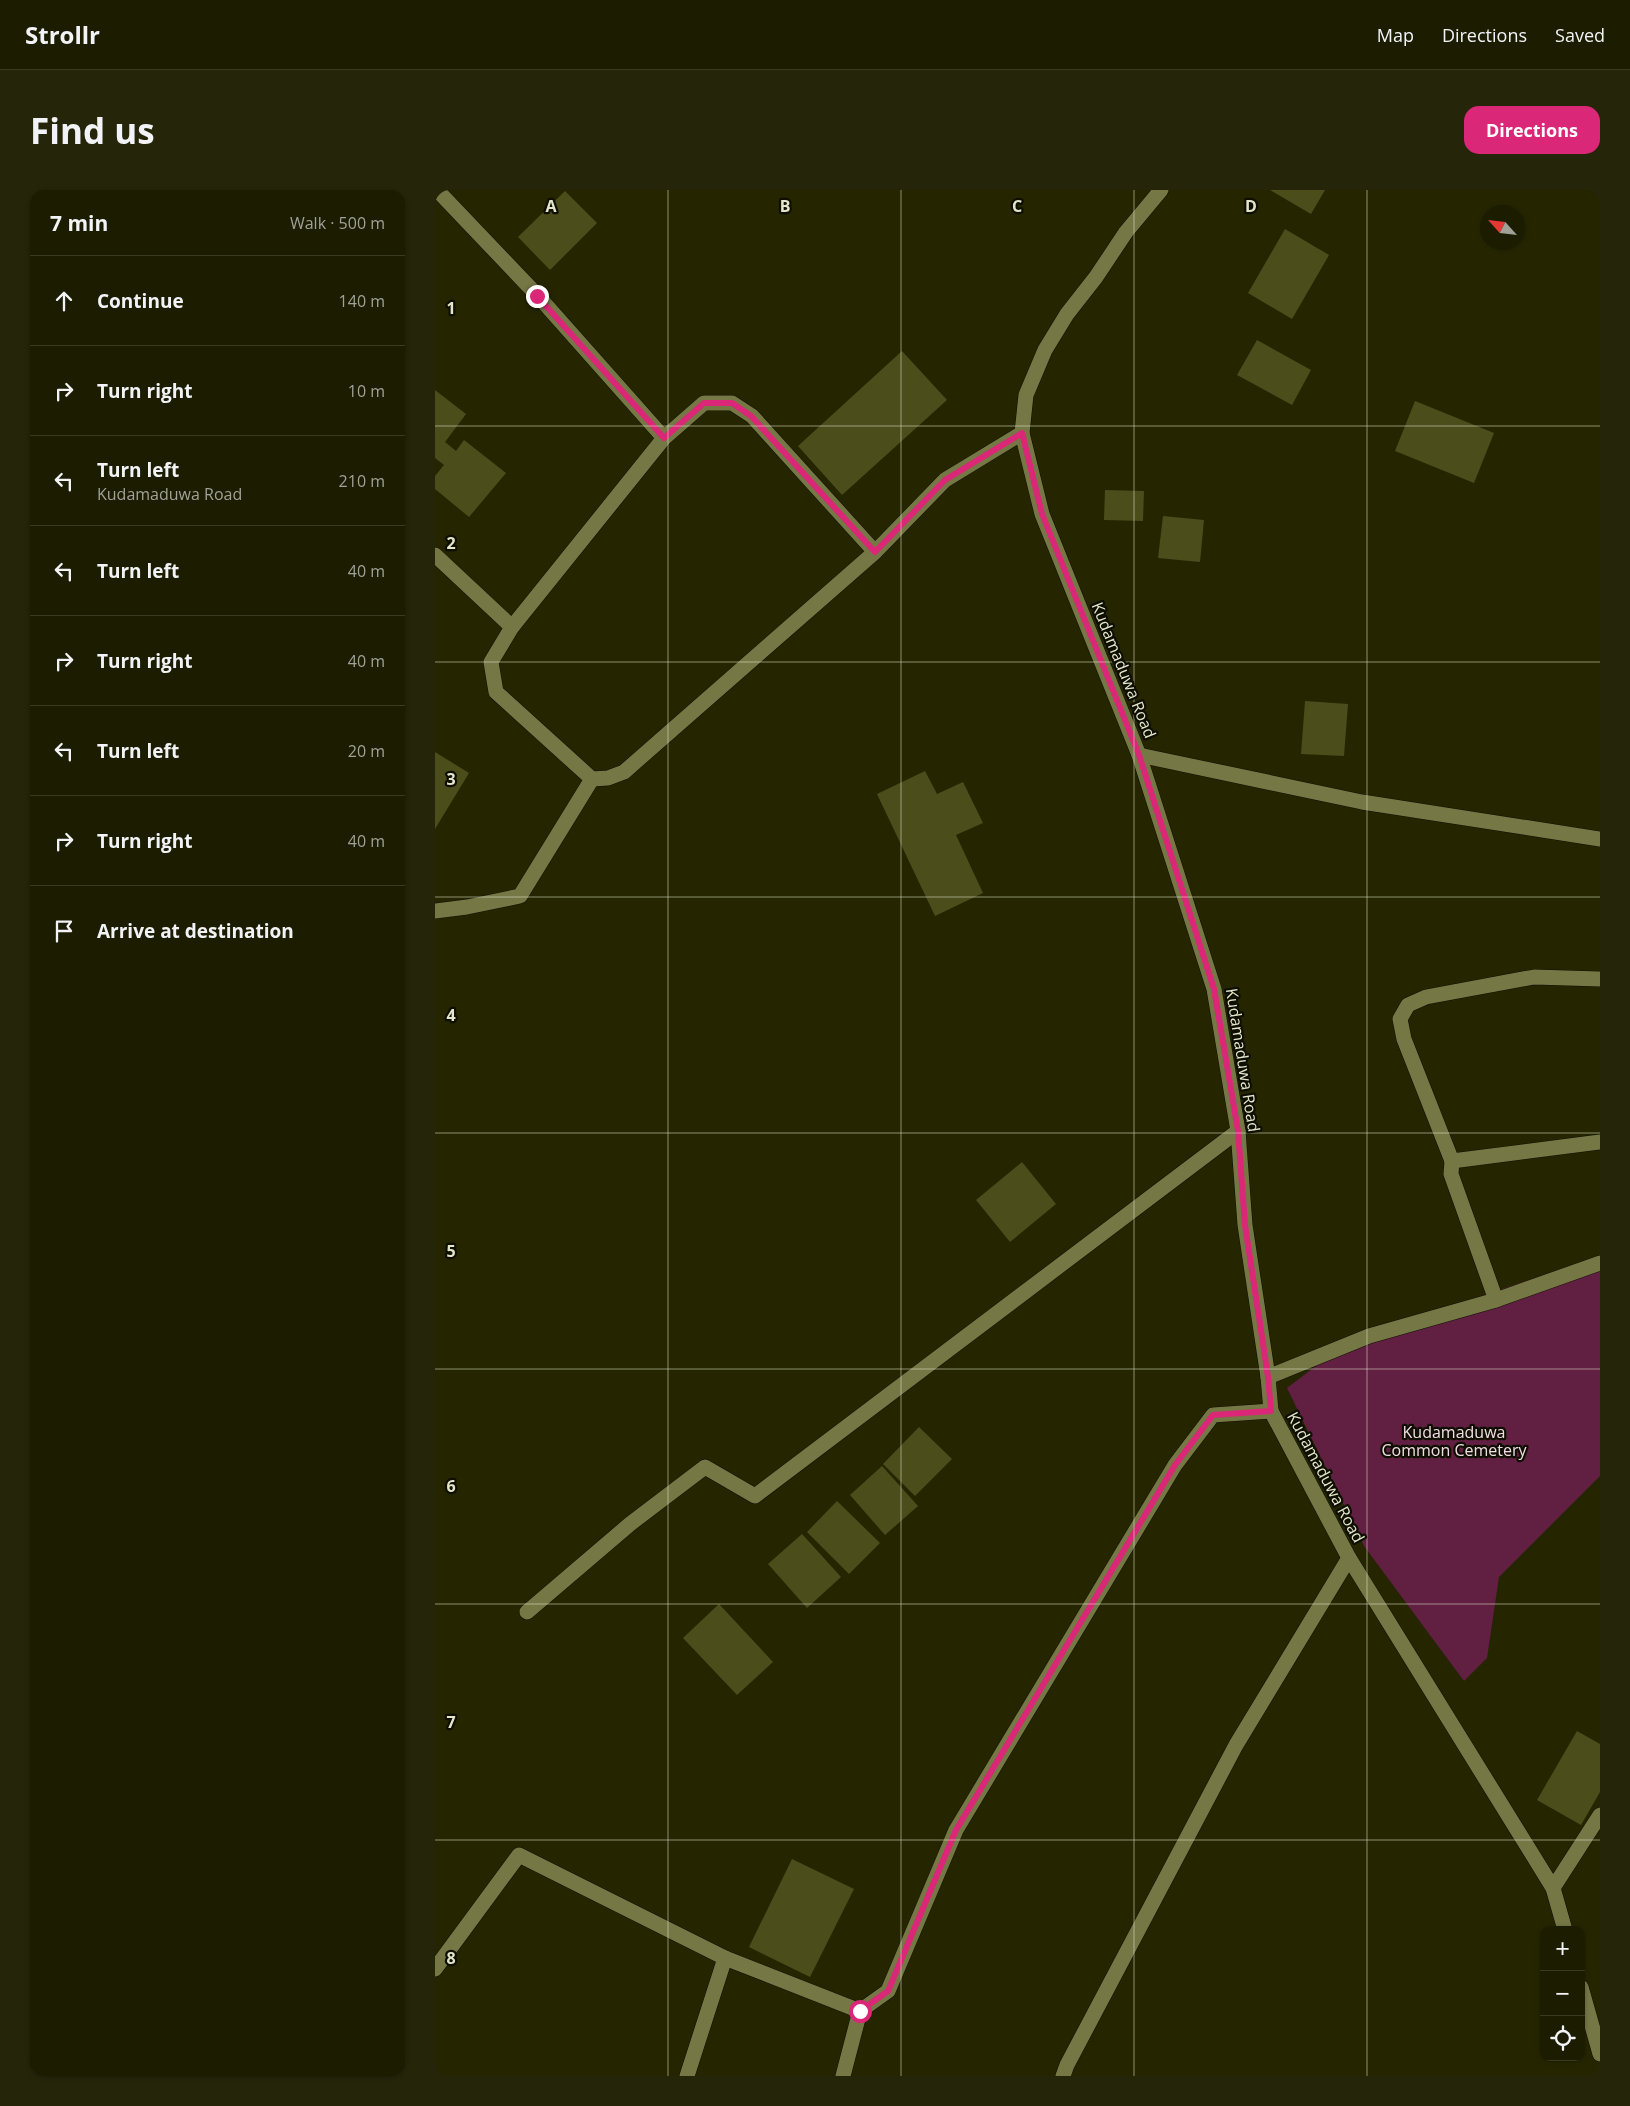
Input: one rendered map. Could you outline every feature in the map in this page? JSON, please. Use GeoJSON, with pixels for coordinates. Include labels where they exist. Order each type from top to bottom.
{"type":"FeatureCollection","features":[{"type":"Feature","properties":{"kind":"street"},"geometry":{"type":"LineString","coordinates":[[437,190],[537,296],[664,438]]}},
{"type":"Feature","properties":{"kind":"street","name":"Kudamaduwa Road"},"geometry":{"type":"LineString","coordinates":[[1161,190],[1126,232],[1096,277],[1067,314],[1045,350],[1026,395],[1022,433],[1042,514],[1139,755],[1214,989],[1238,1131],[1245,1225],[1268,1377],[1271,1411],[1349,1558],[1553,1888],[1564,1926]]}},
{"type":"Feature","properties":{"kind":"street"},"geometry":{"type":"LineString","coordinates":[[875,552],[751,416],[732,403],[704,403],[664,438],[512,628],[491,662],[496,692],[593,779],[608,778],[624,772],[875,552],[945,480],[1022,433]]}},
{"type":"Feature","properties":{"kind":"street"},"geometry":{"type":"LineString","coordinates":[[435,555],[512,628]]}},
{"type":"Feature","properties":{"kind":"street"},"geometry":{"type":"LineString","coordinates":[[1139,755],[1362,802],[1600,839]]}},
{"type":"Feature","properties":{"kind":"street"},"geometry":{"type":"LineString","coordinates":[[435,911],[467,907],[520,896],[593,779]]}},
{"type":"Feature","properties":{"kind":"street"},"geometry":{"type":"LineString","coordinates":[[1496,1300],[1451,1174],[1452,1161],[1404,1039],[1400,1019],[1408,1005],[1427,997],[1534,977],[1600,978]]}},
{"type":"Feature","properties":{"kind":"street"},"geometry":{"type":"LineString","coordinates":[[527,1612],[630,1524],[705,1467],[755,1496],[1238,1131]]}},
{"type":"Feature","properties":{"kind":"street"},"geometry":{"type":"LineString","coordinates":[[1452,1161],[1600,1142]]}},
{"type":"Feature","properties":{"kind":"street"},"geometry":{"type":"LineString","coordinates":[[1268,1377],[1369,1336],[1496,1300],[1600,1262]]}},
{"type":"Feature","properties":{"kind":"street"},"geometry":{"type":"LineString","coordinates":[[843,2076],[860,2011],[888,1991],[956,1830],[1175,1465],[1213,1415],[1271,1411]]}},
{"type":"Feature","properties":{"kind":"street"},"geometry":{"type":"LineString","coordinates":[[1063,2076],[1236,1745],[1349,1558]]}},
{"type":"Feature","properties":{"kind":"street"},"geometry":{"type":"LineString","coordinates":[[1553,1888],[1600,1815]]}},
{"type":"Feature","properties":{"kind":"street"},"geometry":{"type":"LineString","coordinates":[[435,1969],[519,1855],[725,1958],[860,2011]]}},
{"type":"Feature","properties":{"kind":"street"},"geometry":{"type":"LineString","coordinates":[[687,2076],[725,1958]]}},
{"type":"Feature","properties":{"kind":"street"},"geometry":{"type":"LineString","coordinates":[[1585,2001],[1600,2054]]}},
{"type":"Feature","properties":{"kind":"green space","name":"Kudamaduwa Common Cemetery"},"geometry":{"type":"Polygon","coordinates":[[[1600,1256],[1600,1476],[1499,1577],[1487,1658],[1464,1681],[1364,1546],[1287,1388],[1316,1366],[1326,1348],[1600,1256]]]}},
{"type":"Feature","properties":{"kind":"building"},"geometry":{"type":"Polygon","coordinates":[[[1270,190],[1325,190],[1311,214],[1270,190]]]}},
{"type":"Feature","properties":{"kind":"building"},"geometry":{"type":"Polygon","coordinates":[[[565,191],[597,223],[550,270],[518,237],[565,191]]]}},
{"type":"Feature","properties":{"kind":"building"},"geometry":{"type":"Polygon","coordinates":[[[1285,229],[1329,255],[1292,319],[1248,293],[1285,229]]]}},
{"type":"Feature","properties":{"kind":"building"},"geometry":{"type":"Polygon","coordinates":[[[1257,340],[1311,370],[1292,405],[1237,375],[1257,340]]]}},
{"type":"Feature","properties":{"kind":"building"},"geometry":{"type":"Polygon","coordinates":[[[902,351],[947,400],[842,495],[798,446],[902,351]]]}},
{"type":"Feature","properties":{"kind":"building"},"geometry":{"type":"Polygon","coordinates":[[[435,390],[466,414],[445,442],[456,451],[464,440],[506,473],[469,517],[435,489],[435,476],[444,465],[435,458],[435,390]]]}},
{"type":"Feature","properties":{"kind":"building"},"geometry":{"type":"Polygon","coordinates":[[[1415,401],[1494,433],[1474,483],[1395,451],[1415,401]]]}},
{"type":"Feature","properties":{"kind":"building"},"geometry":{"type":"Polygon","coordinates":[[[1105,490],[1144,491],[1143,521],[1104,520],[1105,490]]]}},
{"type":"Feature","properties":{"kind":"building"},"geometry":{"type":"Polygon","coordinates":[[[1163,516],[1204,520],[1200,562],[1158,558],[1163,516]]]}},
{"type":"Feature","properties":{"kind":"building"},"geometry":{"type":"Polygon","coordinates":[[[1305,701],[1348,704],[1344,756],[1301,754],[1305,701]]]}},
{"type":"Feature","properties":{"kind":"building"},"geometry":{"type":"Polygon","coordinates":[[[435,752],[469,773],[435,829],[435,752]]]}},
{"type":"Feature","properties":{"kind":"building"},"geometry":{"type":"Polygon","coordinates":[[[925,771],[937,794],[963,782],[983,823],[956,835],[983,893],[935,916],[877,794],[925,771]]]}},
{"type":"Feature","properties":{"kind":"building"},"geometry":{"type":"Polygon","coordinates":[[[1022,1162],[1056,1204],[1010,1242],[976,1200],[1022,1162]]]}},
{"type":"Feature","properties":{"kind":"building"},"geometry":{"type":"Polygon","coordinates":[[[919,1427],[952,1459],[915,1496],[883,1464],[919,1427]]]}},
{"type":"Feature","properties":{"kind":"building"},"geometry":{"type":"Polygon","coordinates":[[[882,1466],[918,1506],[885,1535],[850,1495],[882,1466]]]}},
{"type":"Feature","properties":{"kind":"building"},"geometry":{"type":"Polygon","coordinates":[[[837,1501],[880,1543],[849,1574],[807,1532],[837,1501]]]}},
{"type":"Feature","properties":{"kind":"building"},"geometry":{"type":"Polygon","coordinates":[[[802,1534],[841,1577],[807,1608],[768,1564],[802,1534]]]}},
{"type":"Feature","properties":{"kind":"building"},"geometry":{"type":"Polygon","coordinates":[[[719,1604],[773,1662],[737,1695],[683,1638],[719,1604]]]}},
{"type":"Feature","properties":{"kind":"building"},"geometry":{"type":"Polygon","coordinates":[[[1577,1731],[1600,1744],[1600,1792],[1581,1825],[1537,1800],[1577,1731]]]}},
{"type":"Feature","properties":{"kind":"building"},"geometry":{"type":"Polygon","coordinates":[[[792,1859],[854,1889],[810,1977],[749,1947],[792,1859]]]}},
{"type":"Feature","properties":{"kind":"route"},"geometry":{"type":"LineString","coordinates":[[537,296],[664,438],[704,403],[732,403],[751,416],[875,552],[945,480],[1022,433],[1042,514],[1139,755],[1214,989],[1238,1131],[1245,1225],[1268,1377],[1271,1411],[1213,1415],[1175,1465],[956,1830],[888,1991],[860,2011]]}}]}
